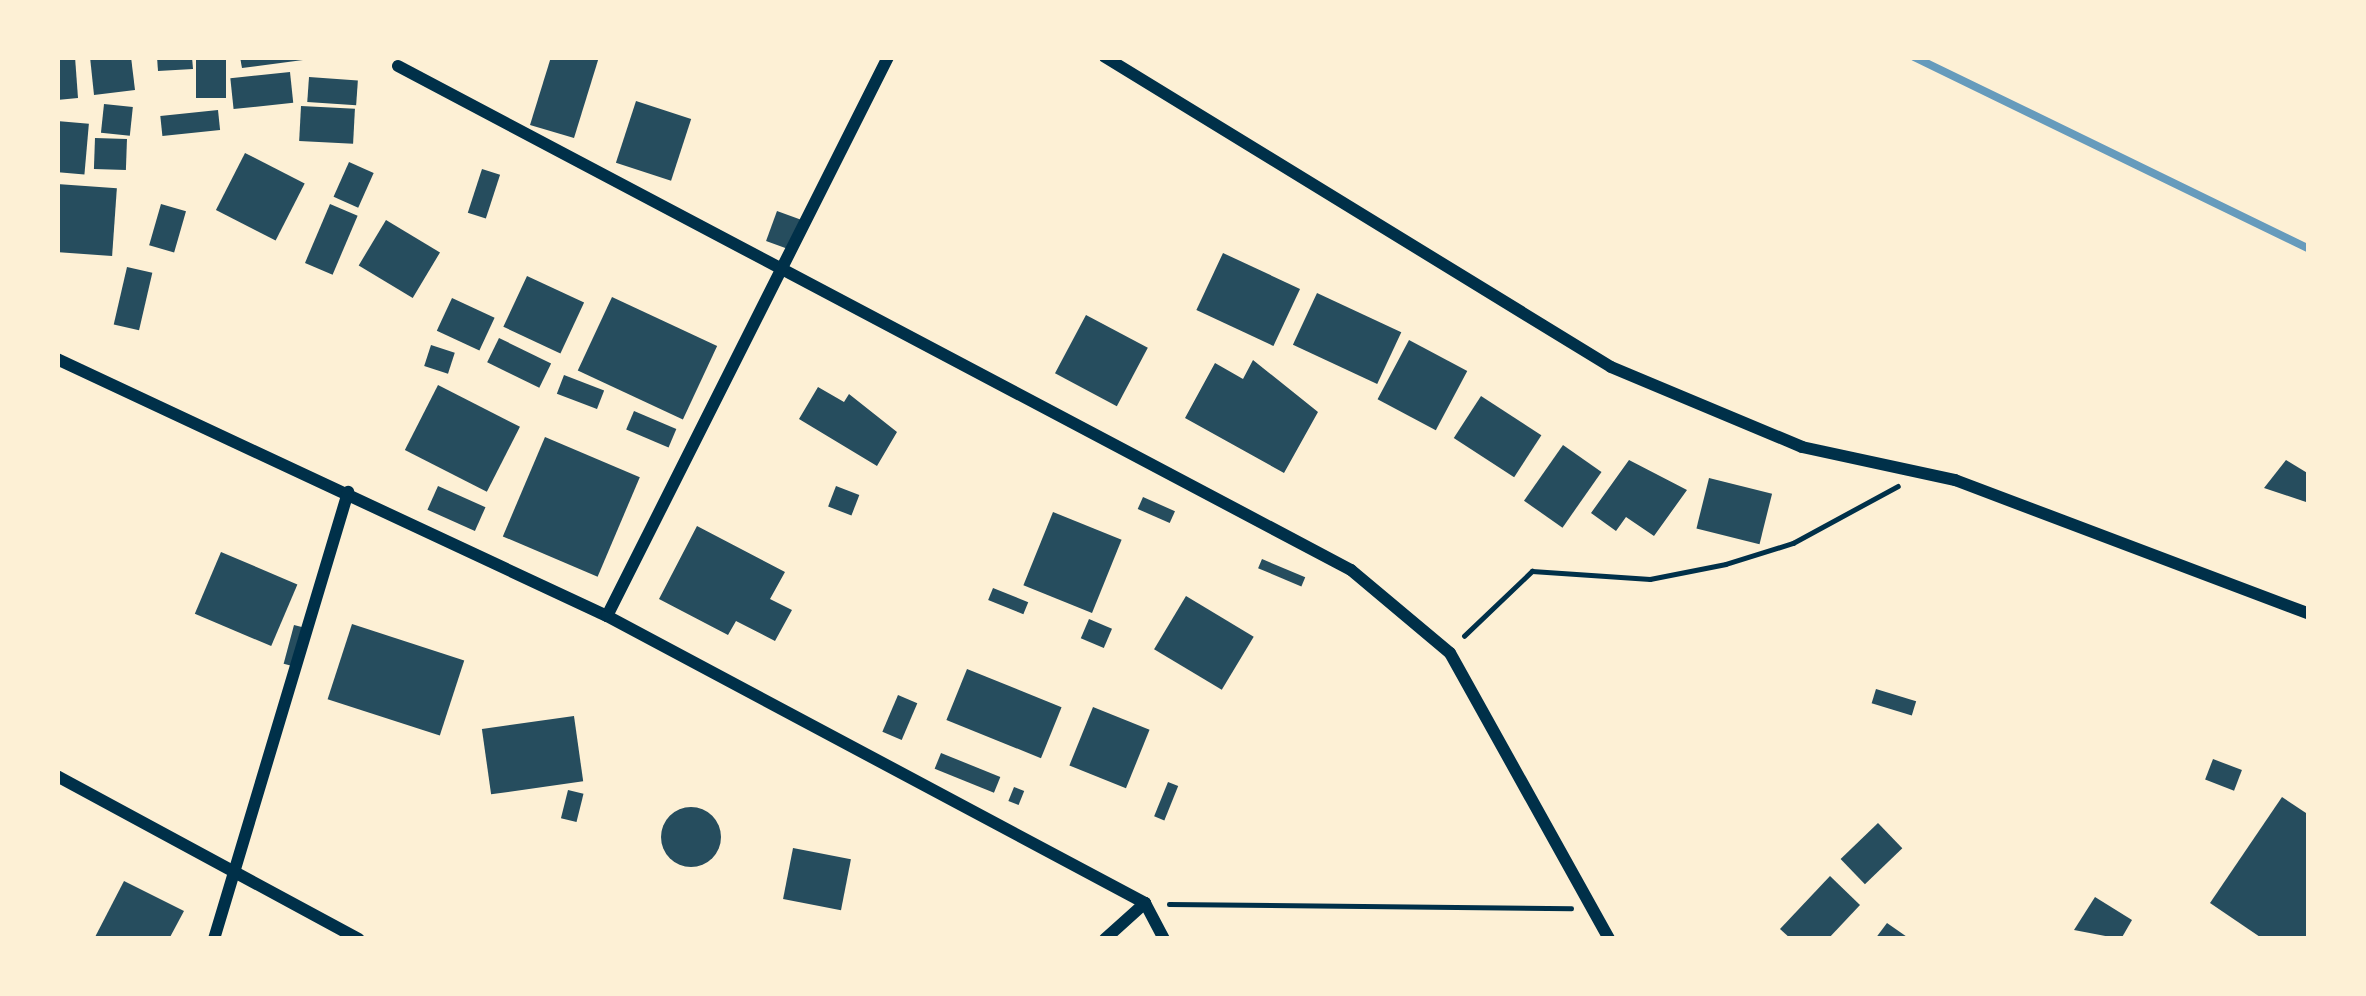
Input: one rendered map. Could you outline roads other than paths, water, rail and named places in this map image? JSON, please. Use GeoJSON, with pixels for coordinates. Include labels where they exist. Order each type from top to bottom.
{"type":"FeatureCollection","features":[{"type":"Feature","properties":{"kind":"street"},"geometry":{"type":"LineString","coordinates":[[607,616],[782,277],[888,57]]}},
{"type":"Feature","properties":{"kind":"street"},"geometry":{"type":"LineString","coordinates":[[1105,57],[1611,367],[1802,448],[1918,473],[2193,562],[2309,614]]}},
{"type":"Feature","properties":{"kind":"street"},"geometry":{"type":"LineString","coordinates":[[398,66],[782,277],[1282,525],[1450,653],[1609,939]]}},
{"type":"Feature","properties":{"kind":"street"},"geometry":{"type":"LineString","coordinates":[[57,359],[348,491],[607,616],[1145,903],[1164,939]]}},
{"type":"Feature","properties":{"kind":"street"},"geometry":{"type":"LineString","coordinates":[[214,939],[348,491]]}},
{"type":"Feature","properties":{"kind":"street"},"geometry":{"type":"LineString","coordinates":[[57,776],[359,939]]}},
{"type":"Feature","properties":{"kind":"street"},"geometry":{"type":"LineString","coordinates":[[1105,939],[1145,903]]}},
{"type":"Feature","properties":{"kind":"waterway"},"geometry":{"type":"LineString","coordinates":[[1914,57],[2309,249]]}}]}
